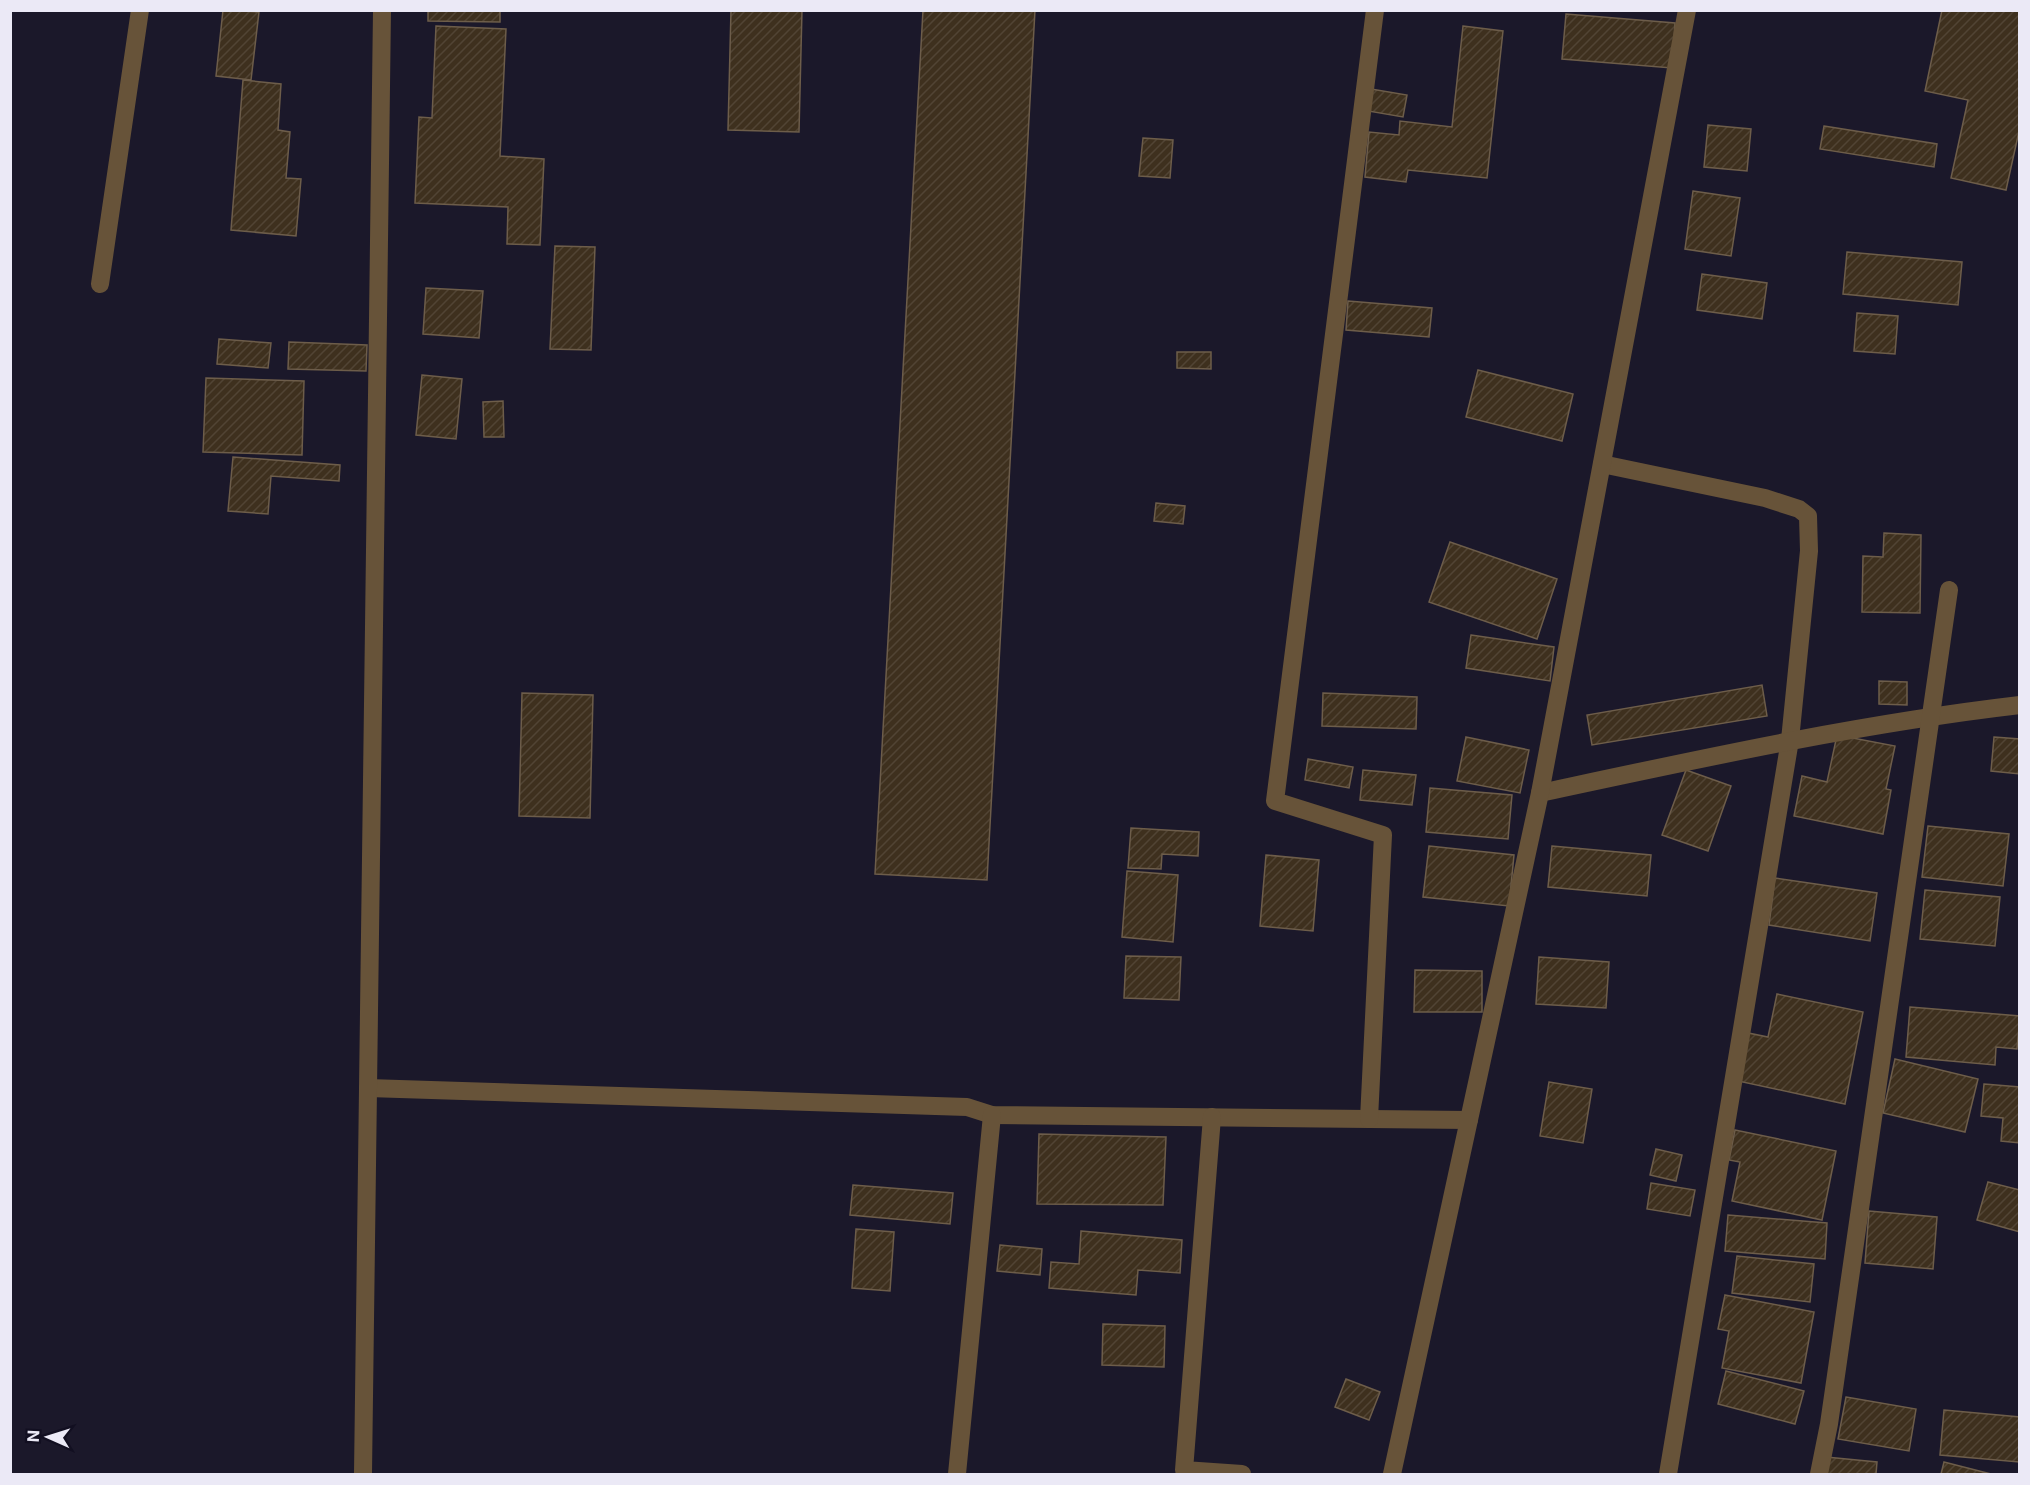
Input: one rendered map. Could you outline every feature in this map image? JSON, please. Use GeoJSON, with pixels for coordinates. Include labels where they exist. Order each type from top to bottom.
{"type":"FeatureCollection","features":[{"type":"Feature","properties":{"kind":"street"},"geometry":{"type":"LineString","coordinates":[[100,284],[140,10]]}},
{"type":"Feature","properties":{"kind":"street"},"geometry":{"type":"LineString","coordinates":[[363,1474],[382,10]]}},
{"type":"Feature","properties":{"kind":"street"},"geometry":{"type":"LineString","coordinates":[[1369,1119],[1383,835],[1275,801],[1375,10]]}},
{"type":"Feature","properties":{"kind":"street"},"geometry":{"type":"LineString","coordinates":[[1392,1474],[1540,793],[1687,10]]}},
{"type":"Feature","properties":{"kind":"street"},"geometry":{"type":"LineString","coordinates":[[1602,464],[1765,498],[1799,509],[1808,516],[1809,551],[1790,740],[1668,1474]]}},
{"type":"Feature","properties":{"kind":"street"},"geometry":{"type":"LineString","coordinates":[[1819,1474],[1829,1424],[1929,715],[1949,590]]}},
{"type":"Feature","properties":{"kind":"street"},"geometry":{"type":"LineString","coordinates":[[1540,793],[1790,740],[1929,715],[2019,705]]}},
{"type":"Feature","properties":{"kind":"street"},"geometry":{"type":"LineString","coordinates":[[368,1088],[967,1107],[992,1115],[1468,1120]]}},
{"type":"Feature","properties":{"kind":"street"},"geometry":{"type":"LineString","coordinates":[[957,1474],[992,1115]]}},
{"type":"Feature","properties":{"kind":"street"},"geometry":{"type":"LineString","coordinates":[[1212,1118],[1184,1472],[1242,1474]]}},
{"type":"Feature","properties":{"kind":"building"},"geometry":{"type":"Polygon","coordinates":[[[223,10],[259,12],[251,80],[216,76],[223,10]]]}},
{"type":"Feature","properties":{"kind":"building"},"geometry":{"type":"Polygon","coordinates":[[[428,10],[500,10],[500,22],[428,21],[428,10]]]}},
{"type":"Feature","properties":{"kind":"building"},"geometry":{"type":"Polygon","coordinates":[[[731,10],[802,10],[799,132],[728,130],[731,10]]]}},
{"type":"Feature","properties":{"kind":"building"},"geometry":{"type":"Polygon","coordinates":[[[923,10],[1035,10],[987,880],[875,874],[923,10]]]}},
{"type":"Feature","properties":{"kind":"building"},"geometry":{"type":"Polygon","coordinates":[[[1942,10],[2020,10],[2020,127],[2006,190],[1951,178],[1968,100],[1925,91],[1942,10]]]}},
{"type":"Feature","properties":{"kind":"building"},"geometry":{"type":"Polygon","coordinates":[[[1566,14],[1675,23],[1672,68],[1562,59],[1566,14]]]}},
{"type":"Feature","properties":{"kind":"building"},"geometry":{"type":"Polygon","coordinates":[[[436,26],[506,29],[500,156],[544,159],[540,245],[507,244],[508,207],[415,203],[419,117],[432,118],[436,26]]]}},
{"type":"Feature","properties":{"kind":"building"},"geometry":{"type":"Polygon","coordinates":[[[1463,26],[1503,31],[1487,178],[1408,170],[1406,182],[1365,177],[1369,132],[1399,135],[1400,121],[1452,127],[1463,26]]]}},
{"type":"Feature","properties":{"kind":"building"},"geometry":{"type":"Polygon","coordinates":[[[243,80],[281,84],[278,130],[290,132],[286,178],[301,179],[296,236],[231,230],[243,80]]]}},
{"type":"Feature","properties":{"kind":"building"},"geometry":{"type":"Polygon","coordinates":[[[1371,89],[1407,95],[1403,117],[1368,111],[1371,89]]]}},
{"type":"Feature","properties":{"kind":"building"},"geometry":{"type":"Polygon","coordinates":[[[1708,125],[1751,129],[1747,171],[1704,167],[1708,125]]]}},
{"type":"Feature","properties":{"kind":"building"},"geometry":{"type":"Polygon","coordinates":[[[1824,126],[1937,144],[1934,167],[1820,149],[1824,126]]]}},
{"type":"Feature","properties":{"kind":"building"},"geometry":{"type":"Polygon","coordinates":[[[1143,138],[1173,140],[1170,178],[1139,176],[1143,138]]]}},
{"type":"Feature","properties":{"kind":"building"},"geometry":{"type":"Polygon","coordinates":[[[1693,191],[1740,198],[1731,256],[1685,249],[1693,191]]]}},
{"type":"Feature","properties":{"kind":"building"},"geometry":{"type":"Polygon","coordinates":[[[555,246],[595,247],[591,350],[550,349],[555,246]]]}},
{"type":"Feature","properties":{"kind":"building"},"geometry":{"type":"Polygon","coordinates":[[[1847,252],[1962,262],[1958,305],[1843,294],[1847,252]]]}},
{"type":"Feature","properties":{"kind":"building"},"geometry":{"type":"Polygon","coordinates":[[[1702,274],[1767,283],[1762,319],[1697,310],[1702,274]]]}},
{"type":"Feature","properties":{"kind":"building"},"geometry":{"type":"Polygon","coordinates":[[[426,288],[483,291],[479,338],[423,334],[426,288]]]}},
{"type":"Feature","properties":{"kind":"building"},"geometry":{"type":"Polygon","coordinates":[[[1348,301],[1432,308],[1429,337],[1346,330],[1348,301]]]}},
{"type":"Feature","properties":{"kind":"building"},"geometry":{"type":"Polygon","coordinates":[[[1857,313],[1898,316],[1895,354],[1854,351],[1857,313]]]}},
{"type":"Feature","properties":{"kind":"building"},"geometry":{"type":"Polygon","coordinates":[[[219,339],[271,343],[268,368],[217,364],[219,339]]]}},
{"type":"Feature","properties":{"kind":"building"},"geometry":{"type":"Polygon","coordinates":[[[289,342],[367,345],[366,371],[288,369],[289,342]]]}},
{"type":"Feature","properties":{"kind":"building"},"geometry":{"type":"Polygon","coordinates":[[[1177,352],[1211,352],[1211,369],[1177,368],[1177,352]]]}},
{"type":"Feature","properties":{"kind":"building"},"geometry":{"type":"Polygon","coordinates":[[[1478,370],[1573,394],[1562,441],[1466,417],[1478,370]]]}},
{"type":"Feature","properties":{"kind":"building"},"geometry":{"type":"Polygon","coordinates":[[[422,375],[462,379],[456,439],[416,435],[422,375]]]}},
{"type":"Feature","properties":{"kind":"building"},"geometry":{"type":"Polygon","coordinates":[[[206,378],[304,381],[302,455],[203,452],[206,378]]]}},
{"type":"Feature","properties":{"kind":"building"},"geometry":{"type":"Polygon","coordinates":[[[503,401],[504,437],[484,437],[483,402],[503,401]]]}},
{"type":"Feature","properties":{"kind":"building"},"geometry":{"type":"Polygon","coordinates":[[[233,457],[340,465],[339,481],[271,476],[268,514],[228,511],[233,457]]]}},
{"type":"Feature","properties":{"kind":"building"},"geometry":{"type":"Polygon","coordinates":[[[1156,503],[1185,506],[1183,524],[1154,521],[1156,503]]]}},
{"type":"Feature","properties":{"kind":"building"},"geometry":{"type":"Polygon","coordinates":[[[1884,533],[1921,535],[1920,613],[1862,612],[1863,556],[1883,557],[1884,533]]]}},
{"type":"Feature","properties":{"kind":"building"},"geometry":{"type":"Polygon","coordinates":[[[1450,542],[1557,579],[1537,639],[1429,602],[1450,542]]]}},
{"type":"Feature","properties":{"kind":"building"},"geometry":{"type":"Polygon","coordinates":[[[1471,635],[1554,647],[1550,681],[1466,668],[1471,635]]]}},
{"type":"Feature","properties":{"kind":"building"},"geometry":{"type":"Polygon","coordinates":[[[1879,681],[1907,682],[1907,705],[1879,704],[1879,681]]]}},
{"type":"Feature","properties":{"kind":"building"},"geometry":{"type":"Polygon","coordinates":[[[1762,685],[1767,716],[1592,745],[1587,715],[1762,685]]]}},
{"type":"Feature","properties":{"kind":"building"},"geometry":{"type":"Polygon","coordinates":[[[522,693],[593,695],[590,818],[519,816],[522,693]]]}},
{"type":"Feature","properties":{"kind":"building"},"geometry":{"type":"Polygon","coordinates":[[[1323,693],[1417,697],[1416,729],[1322,726],[1323,693]]]}},
{"type":"Feature","properties":{"kind":"building"},"geometry":{"type":"Polygon","coordinates":[[[1837,735],[1895,746],[1886,789],[1891,790],[1883,834],[1794,816],[1802,776],[1827,782],[1837,735]]]}},
{"type":"Feature","properties":{"kind":"building"},"geometry":{"type":"Polygon","coordinates":[[[1466,737],[1529,750],[1520,793],[1457,781],[1466,737]]]}},
{"type":"Feature","properties":{"kind":"building"},"geometry":{"type":"Polygon","coordinates":[[[1994,737],[2020,739],[2020,774],[1991,771],[1994,737]]]}},
{"type":"Feature","properties":{"kind":"building"},"geometry":{"type":"Polygon","coordinates":[[[1308,759],[1353,767],[1349,788],[1305,780],[1308,759]]]}},
{"type":"Feature","properties":{"kind":"building"},"geometry":{"type":"Polygon","coordinates":[[[1363,770],[1416,775],[1412,805],[1360,800],[1363,770]]]}},
{"type":"Feature","properties":{"kind":"building"},"geometry":{"type":"Polygon","coordinates":[[[1686,770],[1731,786],[1708,851],[1662,835],[1686,770]]]}},
{"type":"Feature","properties":{"kind":"building"},"geometry":{"type":"Polygon","coordinates":[[[1430,788],[1512,795],[1508,839],[1426,832],[1430,788]]]}},
{"type":"Feature","properties":{"kind":"building"},"geometry":{"type":"Polygon","coordinates":[[[1928,826],[2009,834],[2003,886],[1922,877],[1928,826]]]}},
{"type":"Feature","properties":{"kind":"building"},"geometry":{"type":"Polygon","coordinates":[[[1131,828],[1199,832],[1198,856],[1162,854],[1161,869],[1128,868],[1131,828]]]}},
{"type":"Feature","properties":{"kind":"building"},"geometry":{"type":"Polygon","coordinates":[[[1429,846],[1514,855],[1509,906],[1423,897],[1429,846]]]}},
{"type":"Feature","properties":{"kind":"building"},"geometry":{"type":"Polygon","coordinates":[[[1552,846],[1651,855],[1647,896],[1548,887],[1552,846]]]}},
{"type":"Feature","properties":{"kind":"building"},"geometry":{"type":"Polygon","coordinates":[[[1266,855],[1319,860],[1313,931],[1260,926],[1266,855]]]}},
{"type":"Feature","properties":{"kind":"building"},"geometry":{"type":"Polygon","coordinates":[[[1127,871],[1178,875],[1173,942],[1122,937],[1127,871]]]}},
{"type":"Feature","properties":{"kind":"building"},"geometry":{"type":"Polygon","coordinates":[[[1775,878],[1877,893],[1870,941],[1769,925],[1775,878]]]}},
{"type":"Feature","properties":{"kind":"building"},"geometry":{"type":"Polygon","coordinates":[[[1925,890],[2000,897],[1995,946],[1920,939],[1925,890]]]}},
{"type":"Feature","properties":{"kind":"building"},"geometry":{"type":"Polygon","coordinates":[[[1126,956],[1181,957],[1179,1000],[1124,998],[1126,956]]]}},
{"type":"Feature","properties":{"kind":"building"},"geometry":{"type":"Polygon","coordinates":[[[1539,957],[1609,962],[1606,1008],[1536,1004],[1539,957]]]}},
{"type":"Feature","properties":{"kind":"building"},"geometry":{"type":"Polygon","coordinates":[[[1415,970],[1482,971],[1482,1012],[1414,1012],[1415,970]]]}},
{"type":"Feature","properties":{"kind":"building"},"geometry":{"type":"Polygon","coordinates":[[[1777,994],[1863,1012],[1845,1104],[1738,1081],[1748,1033],[1768,1037],[1777,994]]]}},
{"type":"Feature","properties":{"kind":"building"},"geometry":{"type":"Polygon","coordinates":[[[1910,1007],[2020,1016],[2017,1049],[1996,1047],[1995,1065],[1906,1057],[1910,1007]]]}},
{"type":"Feature","properties":{"kind":"building"},"geometry":{"type":"Polygon","coordinates":[[[1895,1059],[1978,1079],[1965,1132],[1883,1113],[1895,1059]]]}},
{"type":"Feature","properties":{"kind":"building"},"geometry":{"type":"Polygon","coordinates":[[[1549,1082],[1592,1089],[1583,1143],[1540,1136],[1549,1082]]]}},
{"type":"Feature","properties":{"kind":"building"},"geometry":{"type":"Polygon","coordinates":[[[1984,1084],[2020,1087],[2020,1143],[2001,1141],[2003,1118],[1981,1116],[1984,1084]]]}},
{"type":"Feature","properties":{"kind":"building"},"geometry":{"type":"Polygon","coordinates":[[[1735,1130],[1836,1151],[1822,1220],[1732,1201],[1740,1162],[1729,1160],[1735,1130]]]}},
{"type":"Feature","properties":{"kind":"building"},"geometry":{"type":"Polygon","coordinates":[[[1039,1134],[1166,1137],[1163,1205],[1037,1204],[1039,1134]]]}},
{"type":"Feature","properties":{"kind":"building"},"geometry":{"type":"Polygon","coordinates":[[[1656,1149],[1682,1155],[1676,1181],[1650,1175],[1656,1149]]]}},
{"type":"Feature","properties":{"kind":"building"},"geometry":{"type":"Polygon","coordinates":[[[1988,1182],[2020,1190],[2020,1232],[1977,1220],[1988,1182]]]}},
{"type":"Feature","properties":{"kind":"building"},"geometry":{"type":"Polygon","coordinates":[[[1651,1183],[1695,1190],[1690,1216],[1647,1209],[1651,1183]]]}},
{"type":"Feature","properties":{"kind":"building"},"geometry":{"type":"Polygon","coordinates":[[[853,1185],[953,1193],[950,1224],[850,1215],[853,1185]]]}},
{"type":"Feature","properties":{"kind":"building"},"geometry":{"type":"Polygon","coordinates":[[[1869,1211],[1937,1217],[1933,1269],[1865,1263],[1869,1211]]]}},
{"type":"Feature","properties":{"kind":"building"},"geometry":{"type":"Polygon","coordinates":[[[1728,1215],[1827,1223],[1825,1259],[1725,1251],[1728,1215]]]}},
{"type":"Feature","properties":{"kind":"building"},"geometry":{"type":"Polygon","coordinates":[[[856,1229],[894,1232],[890,1291],[852,1288],[856,1229]]]}},
{"type":"Feature","properties":{"kind":"building"},"geometry":{"type":"Polygon","coordinates":[[[1081,1231],[1182,1240],[1180,1273],[1138,1270],[1136,1295],[1049,1288],[1051,1262],[1079,1264],[1081,1231]]]}},
{"type":"Feature","properties":{"kind":"building"},"geometry":{"type":"Polygon","coordinates":[[[1000,1245],[1042,1249],[1040,1275],[997,1271],[1000,1245]]]}},
{"type":"Feature","properties":{"kind":"building"},"geometry":{"type":"Polygon","coordinates":[[[1737,1256],[1814,1264],[1810,1302],[1732,1293],[1737,1256]]]}},
{"type":"Feature","properties":{"kind":"building"},"geometry":{"type":"Polygon","coordinates":[[[1725,1295],[1814,1312],[1801,1383],[1722,1368],[1729,1331],[1718,1329],[1725,1295]]]}},
{"type":"Feature","properties":{"kind":"building"},"geometry":{"type":"Polygon","coordinates":[[[1103,1324],[1165,1326],[1164,1367],[1102,1365],[1103,1324]]]}},
{"type":"Feature","properties":{"kind":"building"},"geometry":{"type":"Polygon","coordinates":[[[1726,1371],[1804,1391],[1795,1424],[1718,1404],[1726,1371]]]}},
{"type":"Feature","properties":{"kind":"building"},"geometry":{"type":"Polygon","coordinates":[[[1346,1379],[1380,1392],[1369,1420],[1335,1407],[1346,1379]]]}},
{"type":"Feature","properties":{"kind":"building"},"geometry":{"type":"Polygon","coordinates":[[[1846,1397],[1916,1409],[1909,1451],[1838,1439],[1846,1397]]]}},
{"type":"Feature","properties":{"kind":"building"},"geometry":{"type":"Polygon","coordinates":[[[1944,1410],[2020,1417],[2019,1462],[1940,1455],[1944,1410]]]}},
{"type":"Feature","properties":{"kind":"building"},"geometry":{"type":"Polygon","coordinates":[[[1826,1457],[1877,1462],[1876,1474],[1825,1474],[1826,1457]]]}},
{"type":"Feature","properties":{"kind":"building"},"geometry":{"type":"Polygon","coordinates":[[[1944,1462],[1991,1474],[1941,1474],[1944,1462]]]}}]}
